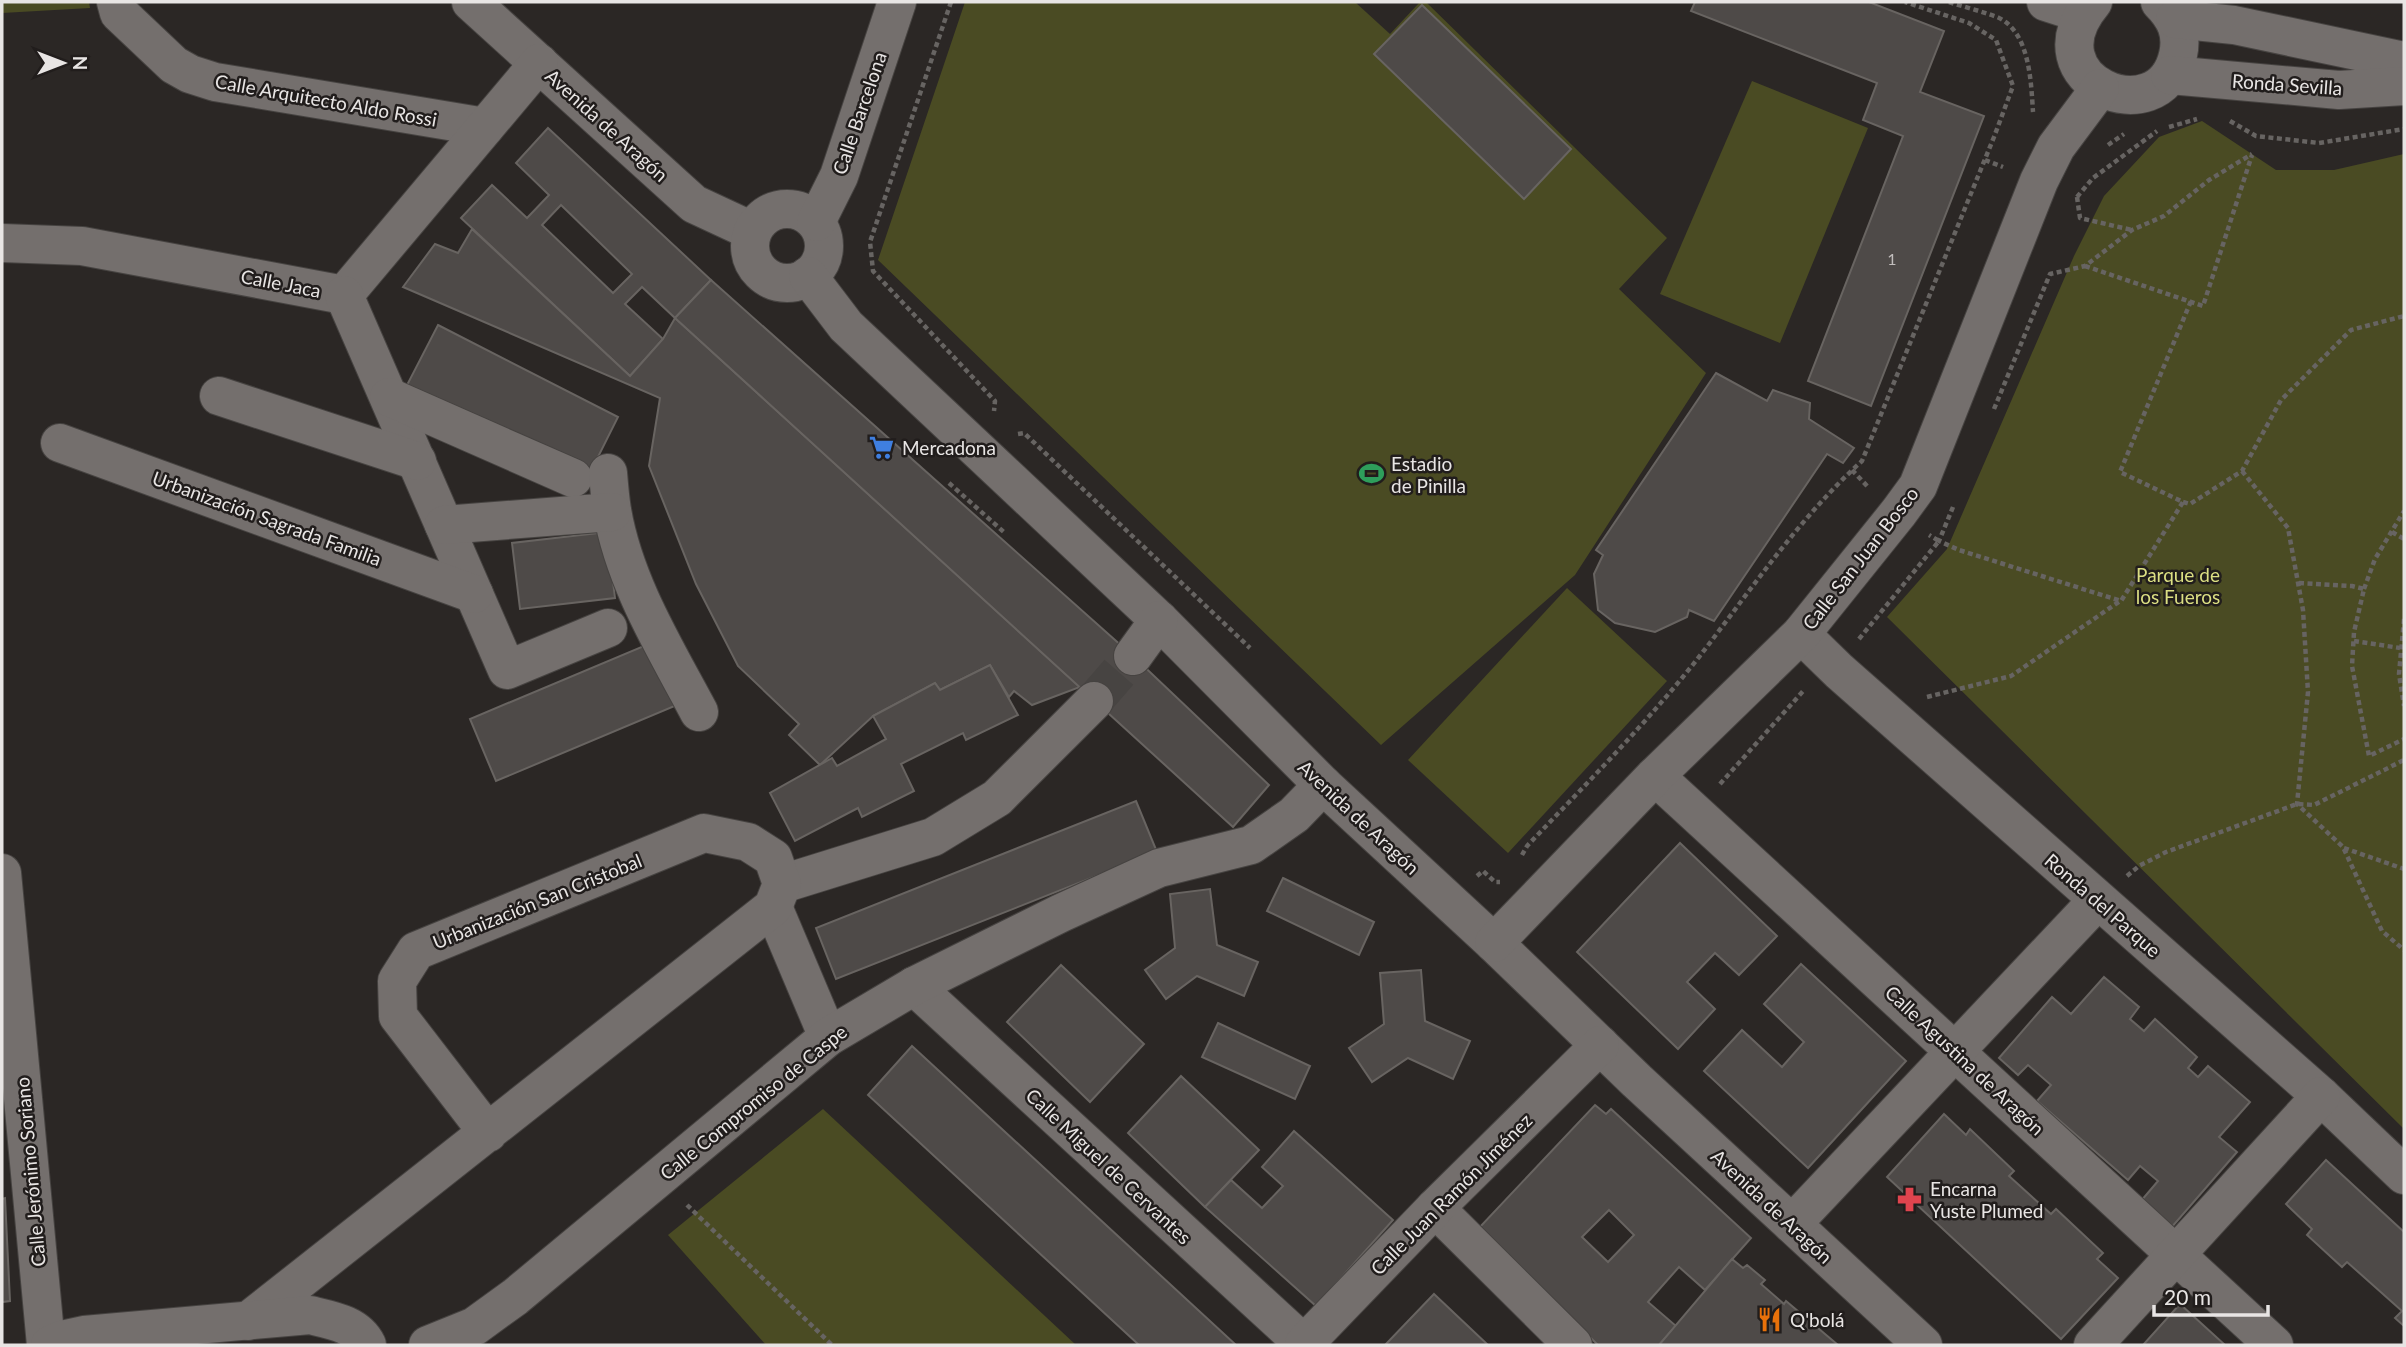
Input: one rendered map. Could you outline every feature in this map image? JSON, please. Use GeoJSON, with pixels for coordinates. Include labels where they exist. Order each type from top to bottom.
{"type":"FeatureCollection","features":[{"type":"Feature","properties":{"kind":"street","name":"Calle Arquitecto Aldo Rossi"},"geometry":{"type":"LineString","coordinates":[[116,2],[119,13],[174,65],[190,74],[215,82],[485,127]]}},
{"type":"Feature","properties":{"kind":"street","name":"Avenida de Aragón"},"geometry":{"type":"LineString","coordinates":[[471,2],[694,204],[752,231]]}},
{"type":"Feature","properties":{"kind":"street","name":"Calle Barcelona"},"geometry":{"type":"LineString","coordinates":[[816,222],[839,176],[897,2]]}},
{"type":"Feature","properties":{"kind":"street"},"geometry":{"type":"LineString","coordinates":[[2046,2],[2088,8],[2076,30],[2078,63],[2087,78],[2100,88],[2115,94],[2137,94],[2158,85],[2169,75],[2180,47],[2179,33],[2170,9]]}},
{"type":"Feature","properties":{"kind":"street","name":"Ronda Sevilla"},"geometry":{"type":"LineString","coordinates":[[2170,9],[2404,61]]}},
{"type":"Feature","properties":{"kind":"street","name":"Calle Jaca"},"geometry":{"type":"LineString","coordinates":[[2,243],[82,246],[344,295],[539,63]]}},
{"type":"Feature","properties":{"kind":"street","name":"Ronda Sevilla"},"geometry":{"type":"LineString","coordinates":[[2169,75],[2339,90],[2404,86]]}},
{"type":"Feature","properties":{"kind":"street","name":"Calle San Juan Bosco"},"geometry":{"type":"LineString","coordinates":[[1494,943],[1655,776],[1801,634],[1918,486],[2039,181],[2056,147],[2100,88]]}},
{"type":"Feature","properties":{"kind":"street"},"geometry":{"type":"LineString","coordinates":[[794,209],[816,222],[822,233],[824,246],[822,257],[808,276],[786,283],[764,275],[751,256],[750,244],[752,231],[760,221],[770,213],[794,209]]}},
{"type":"Feature","properties":{"kind":"street","name":"Avenida de Aragón"},"geometry":{"type":"LineString","coordinates":[[808,276],[846,326],[1159,620],[1323,785],[1923,1345]]}},
{"type":"Feature","properties":{"kind":"street"},"geometry":{"type":"LineString","coordinates":[[344,295],[507,670],[608,628]]}},
{"type":"Feature","properties":{"kind":"street"},"geometry":{"type":"LineString","coordinates":[[219,396],[416,461]]}},
{"type":"Feature","properties":{"kind":"street"},"geometry":{"type":"LineString","coordinates":[[389,397],[591,475],[612,512],[626,560],[648,617],[699,712]]}},
{"type":"Feature","properties":{"kind":"street","name":"Urbanización Sagrada Familia"},"geometry":{"type":"LineString","coordinates":[[60,443],[474,594]]}},
{"type":"Feature","properties":{"kind":"street"},"geometry":{"type":"LineString","coordinates":[[444,525],[612,512]]}},
{"type":"Feature","properties":{"kind":"street"},"geometry":{"type":"LineString","coordinates":[[1133,656],[1159,620]]}},
{"type":"Feature","properties":{"kind":"street","name":"Ronda del Parque"},"geometry":{"type":"LineString","coordinates":[[1801,634],[2097,901],[2321,1096],[2404,1175]]}},
{"type":"Feature","properties":{"kind":"street"},"geometry":{"type":"LineString","coordinates":[[248,1321],[488,1133],[778,895],[933,837],[997,798],[1094,701]]}},
{"type":"Feature","properties":{"kind":"street","name":"Calle Agustina de Aragón"},"geometry":{"type":"LineString","coordinates":[[1655,776],[2274,1345]]}},
{"type":"Feature","properties":{"kind":"street","name":"Calle Compromiso de Caspe"},"geometry":{"type":"LineString","coordinates":[[428,1345],[475,1326],[495,1312],[828,1037],[914,986],[1159,868],[1251,845],[1294,815],[1323,785]]}},
{"type":"Feature","properties":{"kind":"street","name":"Urbanización San Cristobal"},"geometry":{"type":"LineString","coordinates":[[488,1133],[398,1016],[397,981],[416,951],[704,833],[748,842],[773,858],[778,895],[828,1037]]}},
{"type":"Feature","properties":{"kind":"street","name":"Calle Jerónimo Soriano"},"geometry":{"type":"LineString","coordinates":[[2,873],[48,1345]]}},
{"type":"Feature","properties":{"kind":"street"},"geometry":{"type":"LineString","coordinates":[[1792,1224],[2097,901]]}},
{"type":"Feature","properties":{"kind":"street","name":"Calle Miguel de Cervantes"},"geometry":{"type":"LineString","coordinates":[[914,986],[1305,1345]]}},
{"type":"Feature","properties":{"kind":"street","name":"Calle Juan Ramón Jiménez"},"geometry":{"type":"LineString","coordinates":[[1305,1345],[1435,1208],[1600,1045]]}},
{"type":"Feature","properties":{"kind":"street"},"geometry":{"type":"LineString","coordinates":[[2093,1345],[2321,1096]]}},
{"type":"Feature","properties":{"kind":"street"},"geometry":{"type":"LineString","coordinates":[[1435,1208],[1573,1345]]}},
{"type":"Feature","properties":{"kind":"street"},"geometry":{"type":"LineString","coordinates":[[48,1345],[85,1335],[310,1315],[342,1323],[363,1337],[367,1345]]}},
{"type":"Feature","properties":{"kind":"path"},"geometry":{"type":"LineString","coordinates":[[951,2],[870,242],[873,271],[995,401],[994,413]]}},
{"type":"Feature","properties":{"kind":"path"},"geometry":{"type":"LineString","coordinates":[[1517,864],[1527,846],[1644,724],[1782,547],[1838,482],[1862,461],[2013,86],[1996,40],[1969,23],[1905,2]]}},
{"type":"Feature","properties":{"kind":"path"},"geometry":{"type":"LineString","coordinates":[[1949,2],[1999,18],[2014,32],[2028,58],[2034,111],[2030,122]]}},
{"type":"Feature","properties":{"kind":"path"},"geometry":{"type":"LineString","coordinates":[[2132,230],[2080,218],[2077,197],[2093,178],[2155,132],[2202,119]]}},
{"type":"Feature","properties":{"kind":"path"},"geometry":{"type":"LineString","coordinates":[[2225,119],[2256,136],[2319,143],[2404,129]]}},
{"type":"Feature","properties":{"kind":"path"},"geometry":{"type":"LineString","coordinates":[[2101,150],[2132,131]]}},
{"type":"Feature","properties":{"kind":"path"},"geometry":{"type":"LineString","coordinates":[[1992,414],[2050,274],[2085,266],[2132,230],[2164,216],[2209,180],[2252,155],[2203,306],[2085,266]]}},
{"type":"Feature","properties":{"kind":"path"},"geometry":{"type":"LineString","coordinates":[[1985,160],[2012,171]]}},
{"type":"Feature","properties":{"kind":"path"},"geometry":{"type":"LineString","coordinates":[[2067,192],[2077,197]]}},
{"type":"Feature","properties":{"kind":"path"},"geometry":{"type":"LineString","coordinates":[[2191,301],[2120,472],[2190,505],[2242,471],[2281,400],[2351,330],[2404,316]]}},
{"type":"Feature","properties":{"kind":"path"},"geometry":{"type":"LineString","coordinates":[[1852,470],[1874,493]]}},
{"type":"Feature","properties":{"kind":"path"},"geometry":{"type":"LineString","coordinates":[[2242,471],[2288,528],[2299,583],[2308,692],[2297,804]]}},
{"type":"Feature","properties":{"kind":"path"},"geometry":{"type":"LineString","coordinates":[[1931,707],[1921,698],[2011,676],[2121,601],[2183,502]]}},
{"type":"Feature","properties":{"kind":"path"},"geometry":{"type":"LineString","coordinates":[[1863,646],[1857,642],[1939,541],[1955,503]]}},
{"type":"Feature","properties":{"kind":"path"},"geometry":{"type":"LineString","coordinates":[[2404,511],[2375,559],[2364,589],[2352,666],[2369,756],[2404,739]]}},
{"type":"Feature","properties":{"kind":"path"},"geometry":{"type":"LineString","coordinates":[[2392,532],[2404,539]]}},
{"type":"Feature","properties":{"kind":"path"},"geometry":{"type":"LineString","coordinates":[[1939,541],[1959,550],[2121,601]]}},
{"type":"Feature","properties":{"kind":"path"},"geometry":{"type":"LineString","coordinates":[[2299,583],[2364,589]]}},
{"type":"Feature","properties":{"kind":"path"},"geometry":{"type":"LineString","coordinates":[[2404,619],[2399,674],[2404,706]]}},
{"type":"Feature","properties":{"kind":"path"},"geometry":{"type":"LineString","coordinates":[[2354,641],[2400,648]]}},
{"type":"Feature","properties":{"kind":"path"},"geometry":{"type":"LineString","coordinates":[[1718,786],[1813,680]]}},
{"type":"Feature","properties":{"kind":"path"},"geometry":{"type":"LineString","coordinates":[[2097,901],[2138,866],[2166,852],[2297,804],[2314,805],[2404,760]]}},
{"type":"Feature","properties":{"kind":"path"},"geometry":{"type":"LineString","coordinates":[[2297,804],[2343,847],[2382,932],[2404,950]]}},
{"type":"Feature","properties":{"kind":"path"},"geometry":{"type":"LineString","coordinates":[[2343,847],[2404,869]]}},
{"type":"Feature","properties":{"kind":"path"},"geometry":{"type":"LineString","coordinates":[[1471,881],[1482,871],[1495,882],[1507,883]]}},
{"type":"Feature","properties":{"kind":"path"},"geometry":{"type":"LineString","coordinates":[[658,1178],[832,1345]]}},
{"type":"Feature","properties":{"kind":"green space"},"geometry":{"type":"Polygon","coordinates":[[[2,2],[89,2],[90,8],[2,13],[2,2]]]}},
{"type":"Feature","properties":{"kind":"green space","name":"Estadio de Pinilla"},"geometry":{"type":"Polygon","coordinates":[[[965,2],[1355,2],[1390,34],[1420,2],[1426,2],[1667,238],[1619,289],[1706,373],[1575,575],[1381,745],[878,260],[965,2]]]}},
{"type":"Feature","properties":{"kind":"green space"},"geometry":{"type":"Polygon","coordinates":[[[1752,81],[1868,128],[1780,343],[1660,294],[1752,81]]]}},
{"type":"Feature","properties":{"kind":"green space","name":"Parque de los Fueros"},"geometry":{"type":"Polygon","coordinates":[[[2202,121],[2276,170],[2334,170],[2404,154],[2404,1129],[1887,617],[1947,549],[2074,256],[2104,196],[2159,137],[2202,121]]]}},
{"type":"Feature","properties":{"kind":"green space"},"geometry":{"type":"Polygon","coordinates":[[[1567,588],[1667,681],[1508,853],[1408,760],[1567,588]]]}},
{"type":"Feature","properties":{"kind":"green space"},"geometry":{"type":"Polygon","coordinates":[[[823,1109],[1076,1345],[766,1345],[668,1235],[823,1109]]]}},
{"type":"Feature","properties":{"kind":"building"},"geometry":{"type":"Polygon","coordinates":[[[1695,2],[1869,2],[1944,31],[1920,92],[1984,116],[1871,406],[1808,381],[1903,136],[1863,120],[1877,83],[1691,11],[1695,2]]]}},
{"type":"Feature","properties":{"kind":"building"},"geometry":{"type":"Polygon","coordinates":[[[1422,5],[1571,149],[1524,199],[1374,54],[1422,5]]]}},
{"type":"Feature","properties":{"kind":"building"},"geometry":{"type":"Polygon","coordinates":[[[548,128],[711,280],[675,318],[642,287],[625,304],[663,339],[630,376],[461,218],[492,185],[527,218],[549,195],[516,163],[548,128]],[[561,205],[542,225],[613,293],[632,274],[561,205]]]}},
{"type":"Feature","properties":{"kind":"building"},"geometry":{"type":"Polygon","coordinates":[[[472,229],[630,376],[663,339],[675,318],[1080,687],[1032,705],[1014,691],[1009,697],[990,665],[940,690],[935,683],[873,716],[820,765],[789,735],[799,724],[738,666],[696,584],[649,466],[660,398],[403,287],[435,244],[458,253],[472,229]]]}},
{"type":"Feature","properties":{"kind":"building"},"geometry":{"type":"Polygon","coordinates":[[[711,280],[1133,656],[1269,785],[1233,827],[675,318],[711,280]]]}},
{"type":"Feature","properties":{"kind":"building"},"geometry":{"type":"Polygon","coordinates":[[[438,325],[618,417],[587,479],[406,387],[438,325]]]}},
{"type":"Feature","properties":{"kind":"building"},"geometry":{"type":"Polygon","coordinates":[[[1716,373],[1767,401],[1773,390],[1810,403],[1809,419],[1854,448],[1843,463],[1827,454],[1714,621],[1689,610],[1687,617],[1655,632],[1615,623],[1598,610],[1594,574],[1603,555],[1596,550],[1716,373]]]}},
{"type":"Feature","properties":{"kind":"building"},"geometry":{"type":"Polygon","coordinates":[[[607,532],[615,598],[520,609],[512,543],[607,532]]]}},
{"type":"Feature","properties":{"kind":"building"},"geometry":{"type":"Polygon","coordinates":[[[651,643],[677,705],[496,781],[470,719],[651,643]]]}},
{"type":"Feature","properties":{"kind":"building"},"geometry":{"type":"Polygon","coordinates":[[[990,665],[1018,715],[966,740],[963,733],[901,764],[914,791],[862,817],[858,808],[795,841],[770,793],[832,758],[837,766],[886,739],[873,716],[935,683],[940,690],[990,665]]]}},
{"type":"Feature","properties":{"kind":"building"},"geometry":{"type":"Polygon","coordinates":[[[1136,801],[1157,852],[836,979],[816,928],[1136,801]]]}},
{"type":"Feature","properties":{"kind":"building"},"geometry":{"type":"Polygon","coordinates":[[[1680,843],[1777,936],[1739,975],[1715,953],[1687,982],[1715,1009],[1678,1049],[1577,952],[1680,843]]]}},
{"type":"Feature","properties":{"kind":"building"},"geometry":{"type":"Polygon","coordinates":[[[1283,878],[1374,922],[1359,955],[1267,911],[1283,878]]]}},
{"type":"Feature","properties":{"kind":"building"},"geometry":{"type":"Polygon","coordinates":[[[1210,889],[1217,945],[1258,962],[1244,996],[1197,976],[1166,999],[1145,970],[1175,948],[1170,894],[1210,889]]]}},
{"type":"Feature","properties":{"kind":"building"},"geometry":{"type":"Polygon","coordinates":[[[1801,964],[1906,1061],[1808,1168],[1704,1071],[1742,1030],[1782,1067],[1804,1042],[1764,1004],[1801,964]]]}},
{"type":"Feature","properties":{"kind":"building"},"geometry":{"type":"Polygon","coordinates":[[[1061,965],[1144,1044],[1090,1102],[1007,1022],[1061,965]]]}},
{"type":"Feature","properties":{"kind":"building"},"geometry":{"type":"Polygon","coordinates":[[[1421,970],[1425,1021],[1470,1041],[1453,1079],[1408,1058],[1372,1082],[1349,1048],[1384,1024],[1380,973],[1421,970]]]}},
{"type":"Feature","properties":{"kind":"building"},"geometry":{"type":"Polygon","coordinates":[[[2104,977],[2139,1007],[2130,1019],[2144,1031],[2155,1019],[2197,1057],[2188,1068],[2198,1077],[2208,1066],[2250,1102],[2219,1137],[2237,1152],[2171,1228],[2141,1201],[2158,1181],[2140,1166],[2128,1180],[2037,1101],[2051,1085],[2028,1065],[2018,1075],[1999,1058],[2052,997],[2071,1014],[2104,977]]]}},
{"type":"Feature","properties":{"kind":"building"},"geometry":{"type":"Polygon","coordinates":[[[1218,1023],[1310,1066],[1295,1099],[1202,1057],[1218,1023]]]}},
{"type":"Feature","properties":{"kind":"building"},"geometry":{"type":"Polygon","coordinates":[[[912,1046],[1236,1345],[1139,1345],[868,1095],[912,1046]]]}},
{"type":"Feature","properties":{"kind":"building"},"geometry":{"type":"Polygon","coordinates":[[[1181,1076],[1259,1150],[1205,1207],[1128,1133],[1181,1076]]]}},
{"type":"Feature","properties":{"kind":"building"},"geometry":{"type":"Polygon","coordinates":[[[1595,1105],[1606,1114],[1611,1109],[1751,1238],[1705,1290],[1679,1267],[1648,1302],[1676,1326],[1659,1345],[1598,1345],[1479,1228],[1595,1105]],[[1609,1210],[1582,1237],[1608,1262],[1634,1235],[1609,1210]]]}},
{"type":"Feature","properties":{"kind":"building"},"geometry":{"type":"Polygon","coordinates":[[[1944,1114],[1966,1135],[1970,1129],[2014,1171],[2009,1176],[2051,1214],[2056,1209],[2103,1253],[2097,1259],[2118,1278],[2061,1339],[1887,1177],[1944,1114]]]}},
{"type":"Feature","properties":{"kind":"building"},"geometry":{"type":"Polygon","coordinates":[[[1294,1131],[1393,1220],[1316,1306],[1205,1207],[1231,1180],[1262,1208],[1283,1186],[1262,1167],[1294,1131]]]}},
{"type":"Feature","properties":{"kind":"building"},"geometry":{"type":"Polygon","coordinates":[[[2326,1160],[2404,1232],[2404,1326],[2395,1318],[2402,1311],[2347,1262],[2342,1267],[2307,1235],[2312,1229],[2286,1204],[2326,1160]]]}},
{"type":"Feature","properties":{"kind":"building"},"geometry":{"type":"Polygon","coordinates":[[[5,1198],[10,1301],[2,1302],[2,1199],[5,1198]]]}},
{"type":"Feature","properties":{"kind":"building"},"geometry":{"type":"Polygon","coordinates":[[[1732,1259],[1743,1268],[1747,1265],[1765,1280],[1761,1284],[1784,1304],[1786,1301],[1838,1345],[1659,1345],[1732,1259]]]}},
{"type":"Feature","properties":{"kind":"building"},"geometry":{"type":"Polygon","coordinates":[[[1434,1294],[1488,1345],[1385,1345],[1434,1294]]]}},
{"type":"Feature","properties":{"kind":"building"},"geometry":{"type":"Polygon","coordinates":[[[2180,1304],[2225,1345],[2143,1345],[2180,1304]]]}},
{"type":"Feature","properties":{"kind":"tunnel"},"geometry":{"type":"LineString","coordinates":[[1094,701],[1133,656]]}},
{"type":"Feature","properties":{"kind":"place","name":"Mercadona"},"geometry":{"type":"Point","coordinates":[882,447]}},
{"type":"Feature","properties":{"kind":"place","name":"Estadio de Pinilla"},"geometry":{"type":"Point","coordinates":[1371,474]}},
{"type":"Feature","properties":{"kind":"place","name":"Encarna Yuste Plumed"},"geometry":{"type":"Point","coordinates":[1910,1199]}},
{"type":"Feature","properties":{"kind":"place","name":"Q'bolá"},"geometry":{"type":"Point","coordinates":[1770,1319]}}]}
